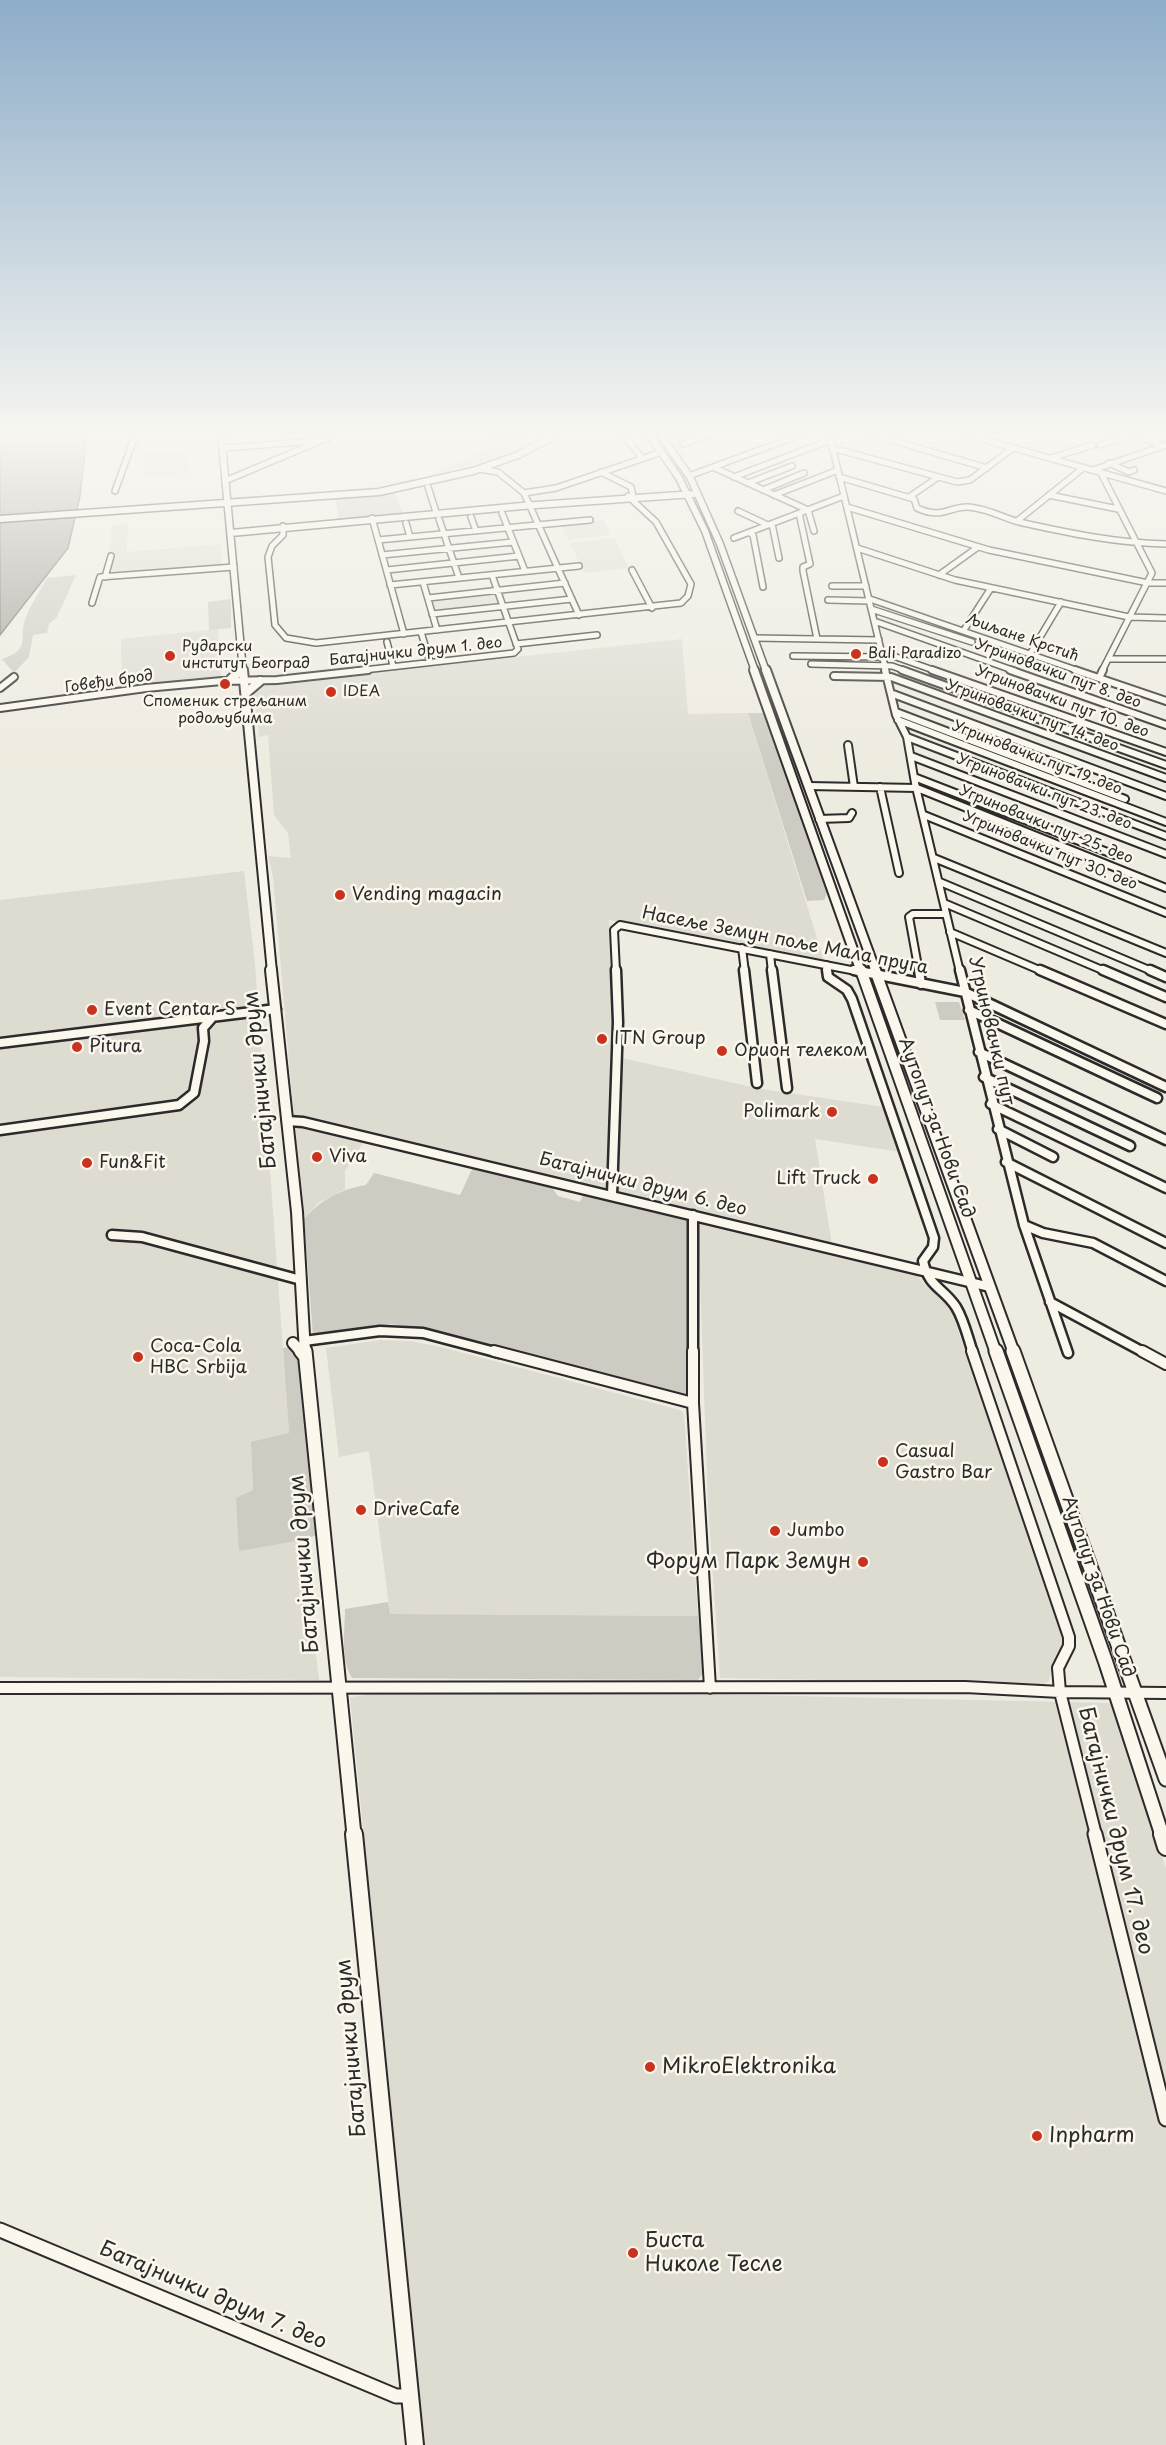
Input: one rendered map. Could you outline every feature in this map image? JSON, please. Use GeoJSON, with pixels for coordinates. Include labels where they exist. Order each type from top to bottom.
{"type":"FeatureCollection","features":[{"type":"Feature","properties":{"kind":"main road","name":"Батајнички друм"},"geometry":{"type":"LineString","coordinates":[[232,547],[301,1280],[299,1342],[307,1359],[390,2214],[415,2445]]}},
{"type":"Feature","properties":{"kind":"main road","name":"Аутопут за Нови Сад"},"geometry":{"type":"LineString","coordinates":[[709,547],[971,1282],[1115,1692],[1166,1847]]}},
{"type":"Feature","properties":{"kind":"main road","name":"Аутопут за Нови Сад"},"geometry":{"type":"LineString","coordinates":[[719,547],[877,975],[1137,1692],[1166,1779]]}},
{"type":"Feature","properties":{"kind":"main road"},"geometry":{"type":"LineString","coordinates":[[231,679],[242,669],[248,676],[258,680],[246,693]]}},
{"type":"Feature","properties":{"kind":"street"},"geometry":{"type":"LineString","coordinates":[[272,547],[268,560],[274,622],[277,631],[285,638],[312,644],[681,603],[687,598],[691,585],[670,547]]}},
{"type":"Feature","properties":{"kind":"street"},"geometry":{"type":"LineString","coordinates":[[380,547],[404,634]]}},
{"type":"Feature","properties":{"kind":"street"},"geometry":{"type":"LineString","coordinates":[[382,555],[459,547]]}},
{"type":"Feature","properties":{"kind":"street"},"geometry":{"type":"LineString","coordinates":[[515,547],[525,572]]}},
{"type":"Feature","properties":{"kind":"street"},"geometry":{"type":"LineString","coordinates":[[549,547],[579,615]]}},
{"type":"Feature","properties":{"kind":"street"},"geometry":{"type":"LineString","coordinates":[[755,547],[763,587]]}},
{"type":"Feature","properties":{"kind":"street"},"geometry":{"type":"LineString","coordinates":[[776,547],[779,558]]}},
{"type":"Feature","properties":{"kind":"street"},"geometry":{"type":"LineString","coordinates":[[806,547],[810,565],[803,567],[803,571],[817,639]]}},
{"type":"Feature","properties":{"kind":"street"},"geometry":{"type":"LineString","coordinates":[[978,547],[1148,583],[1166,583]]}},
{"type":"Feature","properties":{"kind":"street"},"geometry":{"type":"LineString","coordinates":[[939,575],[978,547]]}},
{"type":"Feature","properties":{"kind":"street"},"geometry":{"type":"LineString","coordinates":[[1099,678],[1152,571],[1139,547]]}},
{"type":"Feature","properties":{"kind":"street"},"geometry":{"type":"LineString","coordinates":[[449,548],[459,578]]}},
{"type":"Feature","properties":{"kind":"street"},"geometry":{"type":"LineString","coordinates":[[857,548],[939,575],[991,588],[1129,617],[1166,618]]}},
{"type":"Feature","properties":{"kind":"street","name":"Угриновачки пут"},"geometry":{"type":"LineString","coordinates":[[857,548],[898,720],[907,737],[916,788],[1006,1162],[1024,1225],[1068,1353]]}},
{"type":"Feature","properties":{"kind":"street"},"geometry":{"type":"LineString","coordinates":[[105,577],[111,556]]}},
{"type":"Feature","properties":{"kind":"street"},"geometry":{"type":"LineString","coordinates":[[387,570],[519,556]]}},
{"type":"Feature","properties":{"kind":"street"},"geometry":{"type":"LineString","coordinates":[[1036,571],[1042,561]]}},
{"type":"Feature","properties":{"kind":"street"},"geometry":{"type":"LineString","coordinates":[[390,585],[579,566]]}},
{"type":"Feature","properties":{"kind":"street"},"geometry":{"type":"LineString","coordinates":[[92,603],[99,578],[234,567]]}},
{"type":"Feature","properties":{"kind":"street"},"geometry":{"type":"LineString","coordinates":[[632,570],[652,608]]}},
{"type":"Feature","properties":{"kind":"street"},"geometry":{"type":"LineString","coordinates":[[492,575],[516,644],[597,635]]}},
{"type":"Feature","properties":{"kind":"street"},"geometry":{"type":"LineString","coordinates":[[423,582],[437,630]]}},
{"type":"Feature","properties":{"kind":"street"},"geometry":{"type":"LineString","coordinates":[[428,598],[565,584]]}},
{"type":"Feature","properties":{"kind":"street"},"geometry":{"type":"LineString","coordinates":[[832,586],[866,586]]}},
{"type":"Feature","properties":{"kind":"street"},"geometry":{"type":"LineString","coordinates":[[964,630],[991,588]]}},
{"type":"Feature","properties":{"kind":"street"},"geometry":{"type":"LineString","coordinates":[[432,614],[572,599]]}},
{"type":"Feature","properties":{"kind":"street","name":"Љиљане Крстић"},"geometry":{"type":"LineString","coordinates":[[828,600],[870,600],[964,630],[1166,701]]}},
{"type":"Feature","properties":{"kind":"street"},"geometry":{"type":"LineString","coordinates":[[1030,654],[1060,602]]}},
{"type":"Feature","properties":{"kind":"street"},"geometry":{"type":"LineString","coordinates":[[871,609],[972,642]]}},
{"type":"Feature","properties":{"kind":"street","name":"Угриновачки пут 8. део"},"geometry":{"type":"LineString","coordinates":[[874,621],[1166,725]]}},
{"type":"Feature","properties":{"kind":"street"},"geometry":{"type":"LineString","coordinates":[[421,632],[430,663]]}},
{"type":"Feature","properties":{"kind":"street"},"geometry":{"type":"LineString","coordinates":[[754,638],[879,640]]}},
{"type":"Feature","properties":{"kind":"street"},"geometry":{"type":"LineString","coordinates":[[387,642],[393,666]]}},
{"type":"Feature","properties":{"kind":"street","name":"Батајнички друм 1. део"},"geometry":{"type":"LineString","coordinates":[[244,680],[285,678],[514,653],[518,650],[516,644]]}},
{"type":"Feature","properties":{"kind":"street","name":"Угриновачки пут 10. део"},"geometry":{"type":"LineString","coordinates":[[793,656],[882,654],[1166,752]]}},
{"type":"Feature","properties":{"kind":"street"},"geometry":{"type":"LineString","coordinates":[[1109,658],[1166,658]]}},
{"type":"Feature","properties":{"kind":"street"},"geometry":{"type":"LineString","coordinates":[[811,664],[885,664],[1166,765]]}},
{"type":"Feature","properties":{"kind":"street"},"geometry":{"type":"LineString","coordinates":[[834,676],[889,676]]}},
{"type":"Feature","properties":{"kind":"street","name":"Угриновачки пут 14. део"},"geometry":{"type":"LineString","coordinates":[[889,676],[1166,778]]}},
{"type":"Feature","properties":{"kind":"street"},"geometry":{"type":"LineString","coordinates":[[0,688],[14,677]]}},
{"type":"Feature","properties":{"kind":"street"},"geometry":{"type":"LineString","coordinates":[[222,681],[244,680]]}},
{"type":"Feature","properties":{"kind":"street"},"geometry":{"type":"LineString","coordinates":[[222,681],[244,680]]}},
{"type":"Feature","properties":{"kind":"street","name":"Говеђи брод"},"geometry":{"type":"LineString","coordinates":[[0,708],[108,692],[222,681]]}},
{"type":"Feature","properties":{"kind":"street"},"geometry":{"type":"LineString","coordinates":[[893,694],[1166,796]]}},
{"type":"Feature","properties":{"kind":"street"},"geometry":{"type":"LineString","coordinates":[[896,712],[1125,799]]}},
{"type":"Feature","properties":{"kind":"street","name":"Угриновачки пут 19. део"},"geometry":{"type":"LineString","coordinates":[[898,720],[1166,822]]}},
{"type":"Feature","properties":{"kind":"street"},"geometry":{"type":"LineString","coordinates":[[907,737],[1166,836]]}},
{"type":"Feature","properties":{"kind":"street"},"geometry":{"type":"LineString","coordinates":[[848,744],[854,787]]}},
{"type":"Feature","properties":{"kind":"street","name":"Угриновачки пут 23. део"},"geometry":{"type":"LineString","coordinates":[[911,756],[1166,854]]}},
{"type":"Feature","properties":{"kind":"street"},"geometry":{"type":"LineString","coordinates":[[1095,787],[1108,773]]}},
{"type":"Feature","properties":{"kind":"street"},"geometry":{"type":"LineString","coordinates":[[914,777],[1114,855]]}},
{"type":"Feature","properties":{"kind":"street"},"geometry":{"type":"LineString","coordinates":[[807,786],[916,788]]}},
{"type":"Feature","properties":{"kind":"street"},"geometry":{"type":"LineString","coordinates":[[880,788],[899,873]]}},
{"type":"Feature","properties":{"kind":"street","name":"Угриновачки пут 25. део"},"geometry":{"type":"LineString","coordinates":[[916,788],[1166,888]]}},
{"type":"Feature","properties":{"kind":"street"},"geometry":{"type":"LineString","coordinates":[[819,819],[849,818],[852,813]]}},
{"type":"Feature","properties":{"kind":"street","name":"Угриновачки пут 30. део"},"geometry":{"type":"LineString","coordinates":[[924,815],[1166,913]]}},
{"type":"Feature","properties":{"kind":"street"},"geometry":{"type":"LineString","coordinates":[[934,858],[1166,953]]}},
{"type":"Feature","properties":{"kind":"street"},"geometry":{"type":"LineString","coordinates":[[940,882],[1166,977]]}},
{"type":"Feature","properties":{"kind":"street"},"geometry":{"type":"LineString","coordinates":[[945,903],[1166,997]]}},
{"type":"Feature","properties":{"kind":"street"},"geometry":{"type":"LineString","coordinates":[[921,984],[909,917],[913,914],[946,914]]}},
{"type":"Feature","properties":{"kind":"street","name":"Насеље Земун поље Мала пруга"},"geometry":{"type":"LineString","coordinates":[[612,1195],[618,1022],[615,927],[626,925],[965,992],[1166,1087]]}},
{"type":"Feature","properties":{"kind":"street"},"geometry":{"type":"LineString","coordinates":[[950,932],[1166,1024]]}},
{"type":"Feature","properties":{"kind":"street"},"geometry":{"type":"LineString","coordinates":[[742,948],[757,1083]]}},
{"type":"Feature","properties":{"kind":"street"},"geometry":{"type":"LineString","coordinates":[[771,954],[787,1088]]}},
{"type":"Feature","properties":{"kind":"street"},"geometry":{"type":"LineString","coordinates":[[827,965],[828,977],[847,990],[852,999],[934,1238],[933,1247],[924,1262],[925,1271]]}},
{"type":"Feature","properties":{"kind":"street"},"geometry":{"type":"LineString","coordinates":[[0,1044],[276,1009]]}},
{"type":"Feature","properties":{"kind":"street"},"geometry":{"type":"LineString","coordinates":[[969,1010],[1157,1098]]}},
{"type":"Feature","properties":{"kind":"street"},"geometry":{"type":"LineString","coordinates":[[0,1130],[179,1105],[194,1093],[204,1041],[203,1028],[211,1019]]}},
{"type":"Feature","properties":{"kind":"street"},"geometry":{"type":"LineString","coordinates":[[979,1052],[1166,1140]]}},
{"type":"Feature","properties":{"kind":"street"},"geometry":{"type":"LineString","coordinates":[[984,1077],[1130,1146]]}},
{"type":"Feature","properties":{"kind":"street"},"geometry":{"type":"LineString","coordinates":[[992,1104],[1166,1188]]}},
{"type":"Feature","properties":{"kind":"street","name":"Батајнички друм 6. део"},"geometry":{"type":"LineString","coordinates":[[287,1121],[337,1130],[990,1287]]}},
{"type":"Feature","properties":{"kind":"street"},"geometry":{"type":"LineString","coordinates":[[998,1129],[1053,1157]]}},
{"type":"Feature","properties":{"kind":"street"},"geometry":{"type":"LineString","coordinates":[[1006,1162],[1166,1243]]}},
{"type":"Feature","properties":{"kind":"street"},"geometry":{"type":"LineString","coordinates":[[693,1215],[693,1403],[710,1688]]}},
{"type":"Feature","properties":{"kind":"street"},"geometry":{"type":"LineString","coordinates":[[1024,1225],[1042,1233],[1093,1242],[1166,1281]]}},
{"type":"Feature","properties":{"kind":"street"},"geometry":{"type":"LineString","coordinates":[[111,1235],[142,1237],[301,1280]]}},
{"type":"Feature","properties":{"kind":"street","name":"Батајнички друм 17. део"},"geometry":{"type":"LineString","coordinates":[[925,1271],[933,1287],[950,1300],[959,1312],[1069,1637],[1067,1651],[1058,1668],[1060,1692],[1166,2119]]}},
{"type":"Feature","properties":{"kind":"street"},"geometry":{"type":"LineString","coordinates":[[1050,1302],[1166,1364]]}},
{"type":"Feature","properties":{"kind":"street"},"geometry":{"type":"LineString","coordinates":[[299,1342],[380,1331],[423,1333],[693,1403]]}},
{"type":"Feature","properties":{"kind":"street"},"geometry":{"type":"LineString","coordinates":[[0,1688],[965,1687],[1060,1692],[1166,1693]]}},
{"type":"Feature","properties":{"kind":"street","name":"Батајнички друм 7. део"},"geometry":{"type":"LineString","coordinates":[[0,2230],[396,2396],[410,2396]]}},
{"type":"Feature","properties":{"kind":"shaded area"},"geometry":{"type":"Polygon","coordinates":[[[0,547],[68,547],[68,548],[0,635],[0,547]]]}},
{"type":"Feature","properties":{"kind":"shaded area"},"geometry":{"type":"Polygon","coordinates":[[[110,547],[127,547],[127,552],[185,547],[221,547],[222,567],[107,576],[110,547]]]}},
{"type":"Feature","properties":{"kind":"shaded area"},"geometry":{"type":"Polygon","coordinates":[[[572,547],[619,547],[629,568],[584,573],[572,547]]]}},
{"type":"Feature","properties":{"kind":"shaded area"},"geometry":{"type":"Polygon","coordinates":[[[76,575],[57,617],[49,624],[47,633],[33,635],[29,657],[14,673],[2,659],[12,655],[21,647],[26,617],[47,578],[76,575]]]}},
{"type":"Feature","properties":{"kind":"shaded area"},"geometry":{"type":"Polygon","coordinates":[[[497,590],[503,606],[432,614],[428,598],[497,590]]]}},
{"type":"Feature","properties":{"kind":"shaded area"},"geometry":{"type":"Polygon","coordinates":[[[231,599],[231,628],[209,630],[208,602],[231,599]]]}},
{"type":"Feature","properties":{"kind":"shaded area","name":"Рударски институт Београд"},"geometry":{"type":"Polygon","coordinates":[[[218,629],[221,676],[122,689],[121,639],[218,629]]]}},
{"type":"Feature","properties":{"kind":"shaded area"},"geometry":{"type":"Polygon","coordinates":[[[682,639],[688,714],[748,713],[824,961],[609,920],[615,995],[607,1191],[294,1119],[273,877],[268,856],[291,858],[288,833],[274,815],[268,735],[259,737],[254,690],[267,684],[682,639]]]}},
{"type":"Feature","properties":{"kind":"shaded area"},"geometry":{"type":"Polygon","coordinates":[[[748,713],[764,713],[827,893],[824,900],[807,901],[748,713]]]}},
{"type":"Feature","properties":{"kind":"shaded area"},"geometry":{"type":"Polygon","coordinates":[[[244,871],[255,964],[289,1433],[251,1443],[253,1490],[239,1550],[302,1540],[319,1680],[0,1677],[0,900],[244,871]]]}},
{"type":"Feature","properties":{"kind":"shaded area"},"geometry":{"type":"Polygon","coordinates":[[[935,1002],[959,1002],[965,1020],[940,1020],[935,1002]]]}},
{"type":"Feature","properties":{"kind":"shaded area"},"geometry":{"type":"Polygon","coordinates":[[[617,1057],[761,1089],[884,1107],[901,1152],[815,1139],[832,1245],[616,1192],[617,1057]]]}},
{"type":"Feature","properties":{"kind":"shaded area"},"geometry":{"type":"Polygon","coordinates":[[[304,1126],[364,1141],[345,1171],[345,1189],[318,1203],[304,1219],[295,1129],[304,1126]]]}},
{"type":"Feature","properties":{"kind":"shaded area"},"geometry":{"type":"Polygon","coordinates":[[[473,1167],[551,1186],[558,1196],[580,1202],[584,1193],[689,1219],[689,1393],[683,1398],[494,1347],[392,1324],[313,1336],[304,1219],[332,1196],[366,1185],[374,1173],[460,1195],[473,1167]]]}},
{"type":"Feature","properties":{"kind":"shaded area"},"geometry":{"type":"Polygon","coordinates":[[[698,1222],[916,1274],[929,1289],[949,1304],[1062,1632],[1062,1648],[1053,1662],[1049,1681],[1044,1684],[720,1678],[708,1504],[698,1222]]]}},
{"type":"Feature","properties":{"kind":"shaded area"},"geometry":{"type":"Polygon","coordinates":[[[380,1340],[410,1341],[441,1347],[680,1410],[684,1414],[698,1616],[390,1614],[369,1451],[339,1457],[326,1348],[380,1340]]]}},
{"type":"Feature","properties":{"kind":"shaded area"},"geometry":{"type":"Polygon","coordinates":[[[291,1347],[304,1361],[317,1535],[302,1540],[239,1551],[236,1498],[253,1490],[251,1442],[289,1433],[283,1348],[291,1347]]]}},
{"type":"Feature","properties":{"kind":"shaded area"},"geometry":{"type":"Polygon","coordinates":[[[388,1602],[390,1614],[698,1616],[704,1672],[698,1680],[352,1678],[345,1653],[345,1609],[388,1602]]]}},
{"type":"Feature","properties":{"kind":"shaded area"},"geometry":{"type":"Polygon","coordinates":[[[428,1688],[1113,1703],[1166,1869],[1166,2445],[424,2445],[350,1697],[428,1688]]]}},
{"type":"Feature","properties":{"kind":"place","name":"Bali Paradizo"},"geometry":{"type":"Point","coordinates":[856,654]}},
{"type":"Feature","properties":{"kind":"place","name":"Рударски институт Београд"},"geometry":{"type":"Point","coordinates":[170,656]}},
{"type":"Feature","properties":{"kind":"place","name":"Споменик стрељаним родољубима"},"geometry":{"type":"Point","coordinates":[225,684]}},
{"type":"Feature","properties":{"kind":"place","name":"IDEA"},"geometry":{"type":"Point","coordinates":[331,692]}},
{"type":"Feature","properties":{"kind":"place","name":"Vending magacin"},"geometry":{"type":"Point","coordinates":[340,895]}},
{"type":"Feature","properties":{"kind":"place","name":"Event Centar S"},"geometry":{"type":"Point","coordinates":[92,1010]}},
{"type":"Feature","properties":{"kind":"place","name":"ITN Group"},"geometry":{"type":"Point","coordinates":[602,1039]}},
{"type":"Feature","properties":{"kind":"place","name":"Pitura"},"geometry":{"type":"Point","coordinates":[77,1047]}},
{"type":"Feature","properties":{"kind":"place","name":"Орион телеком"},"geometry":{"type":"Point","coordinates":[722,1051]}},
{"type":"Feature","properties":{"kind":"place","name":"Polimark"},"geometry":{"type":"Point","coordinates":[832,1112]}},
{"type":"Feature","properties":{"kind":"place","name":"Viva"},"geometry":{"type":"Point","coordinates":[317,1157]}},
{"type":"Feature","properties":{"kind":"place","name":"Fun&Fit"},"geometry":{"type":"Point","coordinates":[87,1163]}},
{"type":"Feature","properties":{"kind":"place","name":"Lift Truck"},"geometry":{"type":"Point","coordinates":[873,1179]}},
{"type":"Feature","properties":{"kind":"place","name":"Coca-Cola HBC Srbija"},"geometry":{"type":"Point","coordinates":[138,1357]}},
{"type":"Feature","properties":{"kind":"place","name":"Casual Gastro Bar"},"geometry":{"type":"Point","coordinates":[883,1462]}},
{"type":"Feature","properties":{"kind":"place","name":"DriveCafe"},"geometry":{"type":"Point","coordinates":[361,1510]}},
{"type":"Feature","properties":{"kind":"place","name":"Jumbo"},"geometry":{"type":"Point","coordinates":[775,1531]}},
{"type":"Feature","properties":{"kind":"place","name":"Форум Парк Земун"},"geometry":{"type":"Point","coordinates":[863,1562]}},
{"type":"Feature","properties":{"kind":"place","name":"MikroElektronika"},"geometry":{"type":"Point","coordinates":[650,2067]}},
{"type":"Feature","properties":{"kind":"place","name":"Inpharm"},"geometry":{"type":"Point","coordinates":[1037,2136]}},
{"type":"Feature","properties":{"kind":"place","name":"Биста Николе Тесле"},"geometry":{"type":"Point","coordinates":[633,2253]}}]}
